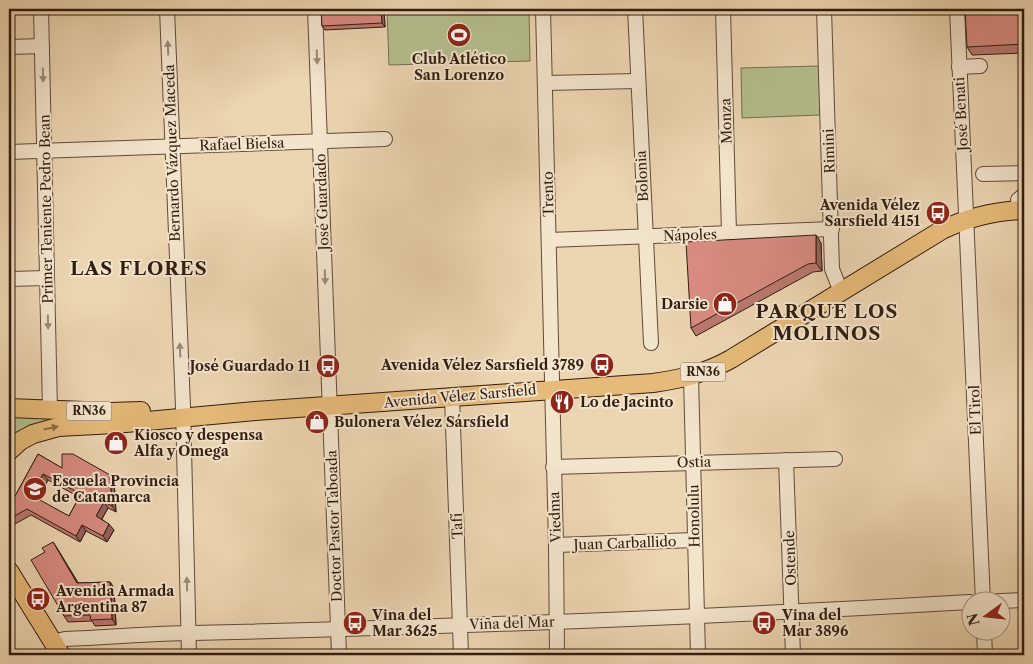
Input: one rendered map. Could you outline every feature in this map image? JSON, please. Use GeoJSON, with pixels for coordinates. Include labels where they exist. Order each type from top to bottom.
{"type":"FeatureCollection","features":[{"type":"Feature","properties":{"kind":"main road","name":"Avenida Vélez Sarsfield"},"geometry":{"type":"LineString","coordinates":[[9,451],[27,436],[52,428],[183,413],[552,384],[653,383],[691,376],[725,362],[939,222],[966,214],[994,202],[1023,201]]}},
{"type":"Feature","properties":{"kind":"main road","name":"Avenida Vélez Sarsfield"},"geometry":{"type":"LineString","coordinates":[[330,401],[452,397],[688,367],[703,362],[839,288]]}},
{"type":"Feature","properties":{"kind":"main road","name":"Avenida Vélez Sarsfield"},"geometry":{"type":"LineString","coordinates":[[9,408],[183,413]]}},
{"type":"Feature","properties":{"kind":"main road"},"geometry":{"type":"LineString","coordinates":[[9,571],[55,651]]}},
{"type":"Feature","properties":{"kind":"main road"},"geometry":{"type":"LineString","coordinates":[[9,594],[55,651]]}},
{"type":"Feature","properties":{"kind":"street","name":"Primer Teniente Pedro Bean"},"geometry":{"type":"LineString","coordinates":[[41,9],[50,410]]}},
{"type":"Feature","properties":{"kind":"street","name":"Bernardo Vázquez Maceda"},"geometry":{"type":"LineString","coordinates":[[167,9],[183,413],[188,655]]}},
{"type":"Feature","properties":{"kind":"street","name":"José Guardado"},"geometry":{"type":"LineString","coordinates":[[315,9],[330,401]]}},
{"type":"Feature","properties":{"kind":"street","name":"Trento"},"geometry":{"type":"LineString","coordinates":[[543,9],[552,384]]}},
{"type":"Feature","properties":{"kind":"street","name":"Bolonia"},"geometry":{"type":"LineString","coordinates":[[635,9],[651,343]]}},
{"type":"Feature","properties":{"kind":"street","name":"Monza"},"geometry":{"type":"LineString","coordinates":[[723,9],[729,233]]}},
{"type":"Feature","properties":{"kind":"street","name":"Rimini"},"geometry":{"type":"LineString","coordinates":[[824,9],[832,269],[839,288]]}},
{"type":"Feature","properties":{"kind":"street","name":"José Benati"},"geometry":{"type":"LineString","coordinates":[[957,9],[966,214]]}},
{"type":"Feature","properties":{"kind":"street"},"geometry":{"type":"LineString","coordinates":[[9,47],[42,46]]}},
{"type":"Feature","properties":{"kind":"street"},"geometry":{"type":"LineString","coordinates":[[959,66],[980,66]]}},
{"type":"Feature","properties":{"kind":"street"},"geometry":{"type":"LineString","coordinates":[[545,83],[638,81]]}},
{"type":"Feature","properties":{"kind":"street","name":"Rafael Bielsa"},"geometry":{"type":"LineString","coordinates":[[9,152],[385,139]]}},
{"type":"Feature","properties":{"kind":"street"},"geometry":{"type":"LineString","coordinates":[[983,174],[1024,172]]}},
{"type":"Feature","properties":{"kind":"street","name":"El Tirol"},"geometry":{"type":"LineString","coordinates":[[966,214],[983,592]]}},
{"type":"Feature","properties":{"kind":"street","name":"Nápoles"},"geometry":{"type":"LineString","coordinates":[[549,240],[832,229]]}},
{"type":"Feature","properties":{"kind":"street"},"geometry":{"type":"LineString","coordinates":[[9,279],[47,278]]}},
{"type":"Feature","properties":{"kind":"street","name":"Honolulu"},"geometry":{"type":"LineString","coordinates":[[691,376],[698,655]]}},
{"type":"Feature","properties":{"kind":"street","name":"Viedma"},"geometry":{"type":"LineString","coordinates":[[552,384],[557,655]]}},
{"type":"Feature","properties":{"kind":"street","name":"Tafí"},"geometry":{"type":"LineString","coordinates":[[452,397],[461,655]]}},
{"type":"Feature","properties":{"kind":"street","name":"Doctor Pastor Taboada"},"geometry":{"type":"LineString","coordinates":[[330,401],[339,655]]}},
{"type":"Feature","properties":{"kind":"street","name":"Ostia"},"geometry":{"type":"LineString","coordinates":[[553,466],[835,459]]}},
{"type":"Feature","properties":{"kind":"street","name":"Ostende"},"geometry":{"type":"LineString","coordinates":[[786,460],[793,655]]}},
{"type":"Feature","properties":{"kind":"street","name":"Juan Carballido"},"geometry":{"type":"LineString","coordinates":[[556,545],[695,540]]}},
{"type":"Feature","properties":{"kind":"street"},"geometry":{"type":"LineString","coordinates":[[1010,600],[1024,600]]}},
{"type":"Feature","properties":{"kind":"street","name":"Viña del Mar"},"geometry":{"type":"LineString","coordinates":[[55,651],[66,639],[188,633],[556,622],[960,603]]}},
{"type":"Feature","properties":{"kind":"street"},"geometry":{"type":"LineString","coordinates":[[984,642],[985,655]]}},
{"type":"Feature","properties":{"kind":"green space","name":"Club Atlético San Lorenzo"},"geometry":{"type":"Polygon","coordinates":[[[387,9],[529,9],[530,61],[389,65],[387,9]]]}},
{"type":"Feature","properties":{"kind":"green space"},"geometry":{"type":"Polygon","coordinates":[[[819,66],[820,115],[742,118],[741,68],[819,66]]]}},
{"type":"Feature","properties":{"kind":"green space"},"geometry":{"type":"Polygon","coordinates":[[[9,415],[100,418],[9,441],[9,415]]]}},
{"type":"Feature","properties":{"kind":"building"},"geometry":{"type":"Polygon","coordinates":[[[321,9],[381,9],[382,23],[322,26],[321,9]]]}},
{"type":"Feature","properties":{"kind":"building"},"geometry":{"type":"Polygon","coordinates":[[[965,9],[1024,9],[1024,44],[967,47],[965,9]]]}},
{"type":"Feature","properties":{"kind":"building","name":"Darsie"},"geometry":{"type":"Polygon","coordinates":[[[816,235],[816,263],[808,264],[691,328],[686,242],[816,235]]]}},
{"type":"Feature","properties":{"kind":"building"},"geometry":{"type":"Polygon","coordinates":[[[38,454],[62,468],[62,454],[73,454],[110,475],[112,506],[104,502],[96,516],[109,524],[103,536],[82,525],[76,536],[27,509],[11,518],[9,515],[9,502],[13,500],[38,454]],[[43,474],[31,495],[69,516],[81,494],[43,474]]]}},
{"type":"Feature","properties":{"kind":"building"},"geometry":{"type":"Polygon","coordinates":[[[53,542],[77,583],[110,582],[112,619],[91,620],[90,615],[64,616],[31,560],[45,552],[42,548],[53,542]]]}},
{"type":"Feature","properties":{"kind":"place","name":"Club Atlético San Lorenzo"},"geometry":{"type":"Point","coordinates":[459,35]}},
{"type":"Feature","properties":{"kind":"place","name":"Avenida Vélez Sarsfield 4151"},"geometry":{"type":"Point","coordinates":[938,213]}},
{"type":"Feature","properties":{"kind":"place","name":"Darsie"},"geometry":{"type":"Point","coordinates":[725,304]}},
{"type":"Feature","properties":{"kind":"place","name":"Avenida Vélez Sarsfield 3789"},"geometry":{"type":"Point","coordinates":[602,365]}},
{"type":"Feature","properties":{"kind":"place","name":"José Guardado 11"},"geometry":{"type":"Point","coordinates":[328,366]}},
{"type":"Feature","properties":{"kind":"place","name":"Lo de Jacinto"},"geometry":{"type":"Point","coordinates":[562,402]}},
{"type":"Feature","properties":{"kind":"place","name":"Bulonera Vélez Sársfield"},"geometry":{"type":"Point","coordinates":[317,422]}},
{"type":"Feature","properties":{"kind":"place","name":"Kiosco y despensa Alfa y Omega"},"geometry":{"type":"Point","coordinates":[116,443]}},
{"type":"Feature","properties":{"kind":"place","name":"Escuela Provincia de Catamarca"},"geometry":{"type":"Point","coordinates":[35,489]}},
{"type":"Feature","properties":{"kind":"place","name":"Avenida Armada Argentina 87"},"geometry":{"type":"Point","coordinates":[38,599]}},
{"type":"Feature","properties":{"kind":"place","name":"Vina del Mar 3625"},"geometry":{"type":"Point","coordinates":[355,623]}},
{"type":"Feature","properties":{"kind":"place","name":"Vina del Mar 3896"},"geometry":{"type":"Point","coordinates":[764,623]}},
{"type":"Feature","properties":{"kind":"district","name":"LAS FLORES"},"geometry":{"type":"Point","coordinates":[139,268]}},
{"type":"Feature","properties":{"kind":"district","name":"PARQUE LOS MOLINOS"},"geometry":{"type":"Point","coordinates":[827,322]}}]}
